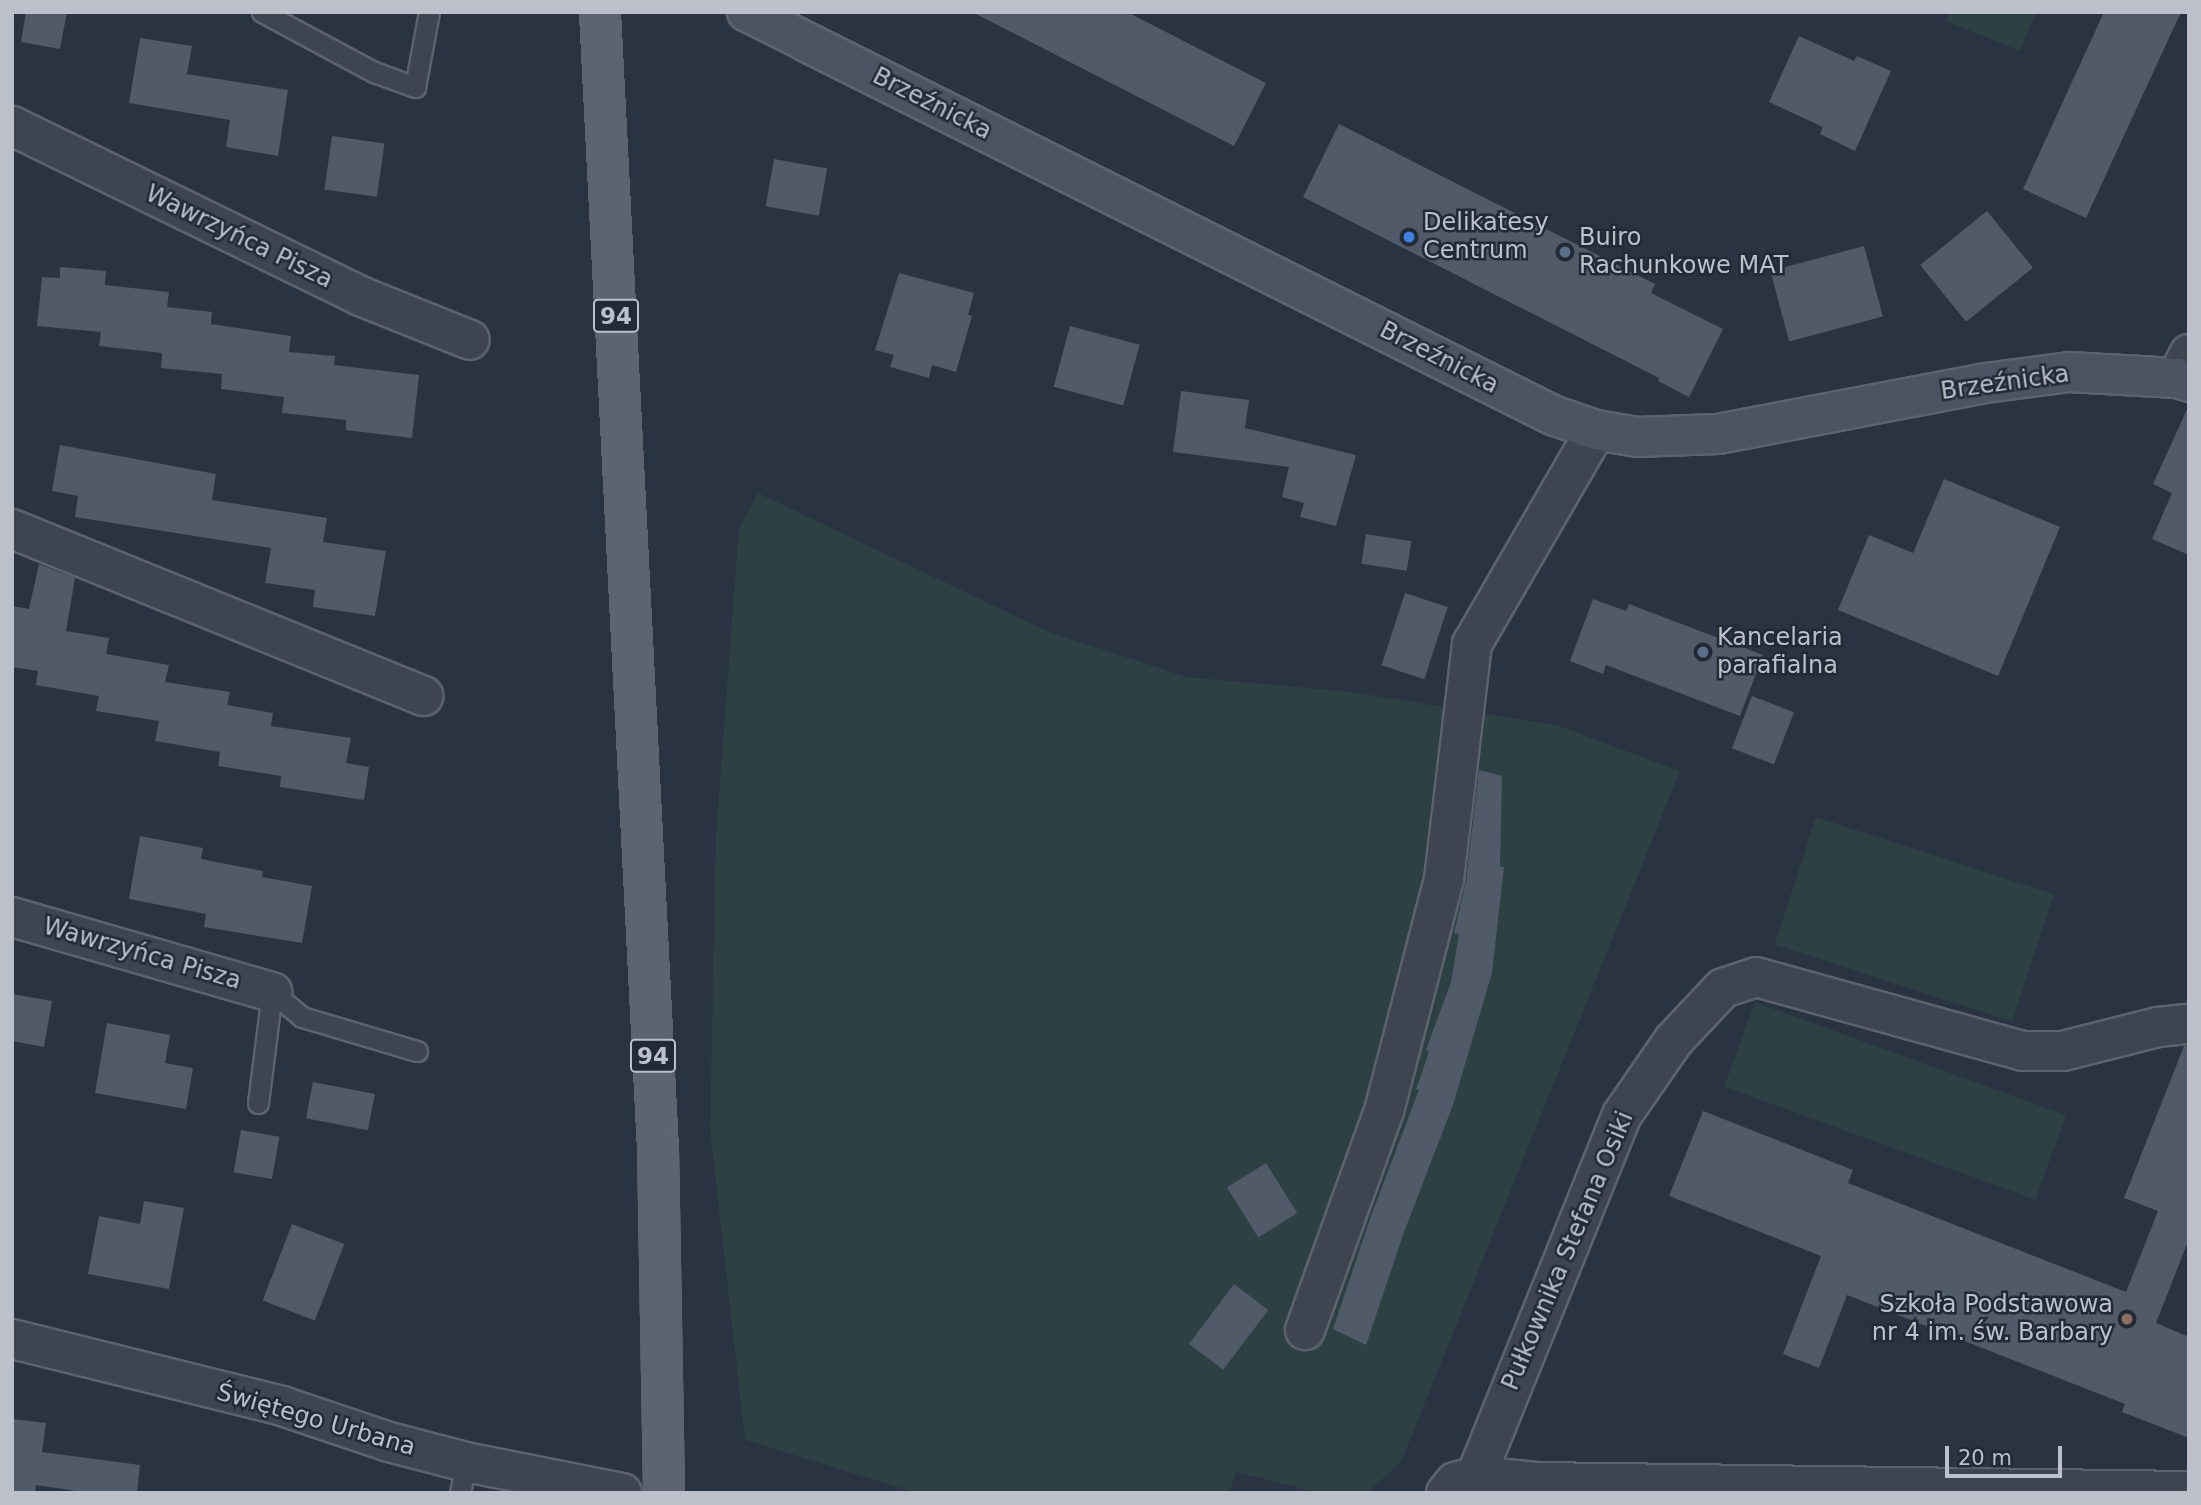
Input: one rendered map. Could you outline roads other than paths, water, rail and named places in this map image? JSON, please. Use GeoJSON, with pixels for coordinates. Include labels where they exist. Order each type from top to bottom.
{"type":"FeatureCollection","features":[{"type":"Feature","properties":{"kind":"main road","name":"94"},"geometry":{"type":"LineString","coordinates":[[600,12],[658,1148],[664,1493]]}},
{"type":"Feature","properties":{"kind":"street","name":"Brzeźnicka"},"geometry":{"type":"LineString","coordinates":[[747,12],[1555,416],[1595,430],[1637,437],[1718,434],[1932,392],[2069,372],[2185,372]]}},
{"type":"Feature","properties":{"kind":"street","name":"Wawrzyńca Pisza"},"geometry":{"type":"LineString","coordinates":[[12,126],[360,296],[470,340]]}},
{"type":"Feature","properties":{"kind":"street"},"geometry":{"type":"LineString","coordinates":[[1305,1330],[1384,1111],[1444,879],[1472,644],[1595,430]]}},
{"type":"Feature","properties":{"kind":"street"},"geometry":{"type":"LineString","coordinates":[[12,529],[423,696]]}},
{"type":"Feature","properties":{"kind":"street","name":"Wawrzyńca Pisza"},"geometry":{"type":"LineString","coordinates":[[12,917],[272,992]]}},
{"type":"Feature","properties":{"kind":"street","name":"Pułkownika Stefana Osiki"},"geometry":{"type":"LineString","coordinates":[[2189,1024],[2158,1027],[2063,1051],[2023,1051],[1756,977],[1723,988],[1674,1040],[1622,1115],[1461,1484],[1537,1482],[2189,1491]]}},
{"type":"Feature","properties":{"kind":"street","name":"Świętego Urbana"},"geometry":{"type":"LineString","coordinates":[[12,1339],[282,1406],[473,1474],[622,1493]]}},
{"type":"Feature","properties":{"kind":"lane"},"geometry":{"type":"LineString","coordinates":[[262,12],[374,72],[415,87],[429,12]]}},
{"type":"Feature","properties":{"kind":"lane"},"geometry":{"type":"LineString","coordinates":[[272,992],[302,1017],[417,1051]]}},
{"type":"Feature","properties":{"kind":"lane"},"geometry":{"type":"LineString","coordinates":[[258,1103],[272,992]]}},
{"type":"Feature","properties":{"kind":"place","name":"Delikatesy Centrum"},"geometry":{"type":"Point","coordinates":[1409,237]}},
{"type":"Feature","properties":{"kind":"place","name":"Buiro Rachunkowe MAT"},"geometry":{"type":"Point","coordinates":[1565,252]}},
{"type":"Feature","properties":{"kind":"place","name":"Kancelaria parafialna"},"geometry":{"type":"Point","coordinates":[1703,652]}},
{"type":"Feature","properties":{"kind":"place","name":"Szkoła Podstawowa nr 4 im. św. Barbary"},"geometry":{"type":"Point","coordinates":[2127,1319]}}]}
